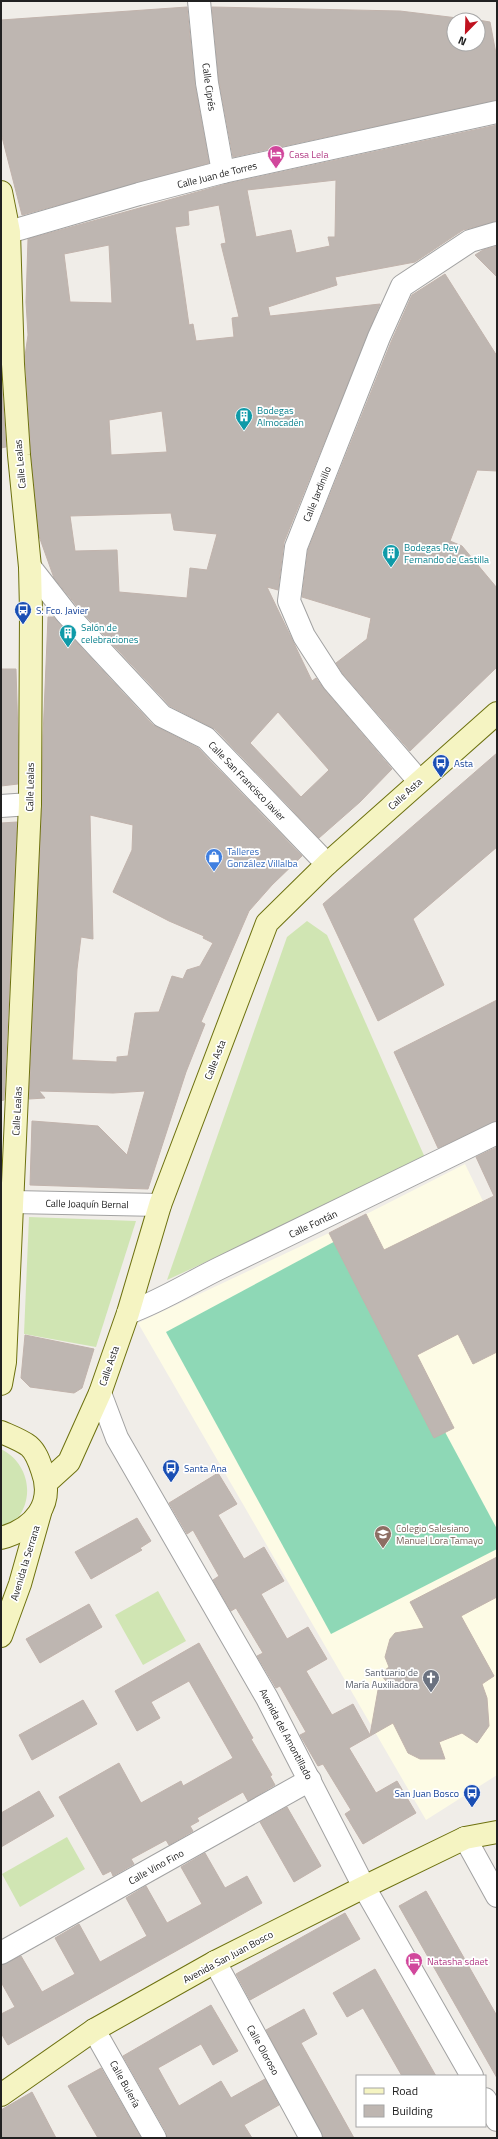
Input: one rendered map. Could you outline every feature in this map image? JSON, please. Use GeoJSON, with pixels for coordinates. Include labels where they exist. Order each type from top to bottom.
{"type":"FeatureCollection","features":[{"type":"Feature","properties":{"kind":"street","name":"Calle Ciprés"},"geometry":{"type":"LineString","coordinates":[[199,1],[208,83],[223,172]]}},
{"type":"Feature","properties":{"kind":"street","name":"Calle Juan de Torres"},"geometry":{"type":"LineString","coordinates":[[9,232],[139,194],[223,172],[497,112]]}},
{"type":"Feature","properties":{"kind":"street","name":"Calle Lealas"},"geometry":{"type":"LineString","coordinates":[[1,192],[9,232],[19,455],[30,567],[30,804],[9,1125],[13,1202],[5,1362],[1,1384]]}},
{"type":"Feature","properties":{"kind":"street","name":"Calle Jardinillo"},"geometry":{"type":"LineString","coordinates":[[419,780],[333,681],[304,636],[289,601],[296,547],[379,337],[402,286],[470,241],[497,233]]}},
{"type":"Feature","properties":{"kind":"street","name":"Calle San Francisco Javier"},"geometry":{"type":"LineString","coordinates":[[30,567],[66,614],[162,716],[206,738],[327,864]]}},
{"type":"Feature","properties":{"kind":"street","name":"Calle Asta"},"geometry":{"type":"LineString","coordinates":[[47,1482],[69,1462],[100,1393],[128,1314],[160,1206],[267,922],[327,864],[419,780],[497,713]]}},
{"type":"Feature","properties":{"kind":"street"},"geometry":{"type":"LineString","coordinates":[[1,806],[30,804]]}},
{"type":"Feature","properties":{"kind":"street","name":"Calle Fontán"},"geometry":{"type":"LineString","coordinates":[[128,1314],[148,1306],[220,1268],[330,1216],[497,1133]]}},
{"type":"Feature","properties":{"kind":"street","name":"Calle Joaquín Bernal"},"geometry":{"type":"LineString","coordinates":[[13,1202],[160,1206]]}},
{"type":"Feature","properties":{"kind":"street","name":"Avenida del Amontillado"},"geometry":{"type":"LineString","coordinates":[[100,1393],[117,1438],[226,1624],[310,1780],[364,1886],[471,2075]]}},
{"type":"Feature","properties":{"kind":"street"},"geometry":{"type":"LineString","coordinates":[[1,1432],[29,1446],[36,1454],[47,1482]]}},
{"type":"Feature","properties":{"kind":"street","name":"Avenida la Serrana"},"geometry":{"type":"LineString","coordinates":[[1,1636],[20,1584],[40,1512],[45,1500],[47,1482]]}},
{"type":"Feature","properties":{"kind":"street"},"geometry":{"type":"LineString","coordinates":[[1,1538],[26,1527],[40,1512]]}},
{"type":"Feature","properties":{"kind":"street","name":"Calle Vino Fino"},"geometry":{"type":"LineString","coordinates":[[1,1953],[310,1780]]}},
{"type":"Feature","properties":{"kind":"street","name":"Avenida San Juan Bosco"},"geometry":{"type":"LineString","coordinates":[[1,2095],[94,2030],[214,1962],[364,1886],[465,1838],[497,1832]]}},
{"type":"Feature","properties":{"kind":"street"},"geometry":{"type":"LineString","coordinates":[[465,1838],[497,1896]]}},
{"type":"Feature","properties":{"kind":"street","name":"Calle Oloroso"},"geometry":{"type":"LineString","coordinates":[[214,1962],[311,2138]]}},
{"type":"Feature","properties":{"kind":"street","name":"Calle Bulería"},"geometry":{"type":"LineString","coordinates":[[94,2030],[155,2138]]}},
{"type":"Feature","properties":{"kind":"street"},"geometry":{"type":"LineString","coordinates":[[486,2101],[497,2120]]}},
{"type":"Feature","properties":{"kind":"shaded area","name":"Colegio Salesiano Manuel Lora Tamayo"},"geometry":{"type":"Polygon","coordinates":[[[465,1164],[497,1230],[497,1775],[426,1820],[138,1323],[329,1233],[465,1164]]]}},
{"type":"Feature","properties":{"kind":"green space"},"geometry":{"type":"Polygon","coordinates":[[[307,921],[327,935],[426,1160],[167,1280],[287,937],[307,921]]]}},
{"type":"Feature","properties":{"kind":"green space"},"geometry":{"type":"Polygon","coordinates":[[[29,1217],[136,1221],[96,1347],[24,1334],[29,1217]]]}},
{"type":"Feature","properties":{"kind":"green space"},"geometry":{"type":"Polygon","coordinates":[[[341,1238],[497,1529],[497,1549],[331,1634],[166,1332],[341,1238]]]}},
{"type":"Feature","properties":{"kind":"green space"},"geometry":{"type":"Polygon","coordinates":[[[1,1449],[17,1462],[26,1480],[27,1490],[23,1510],[17,1519],[1,1529],[1,1449]]]}},
{"type":"Feature","properties":{"kind":"green space"},"geometry":{"type":"Polygon","coordinates":[[[158,1591],[186,1641],[143,1665],[115,1615],[158,1591]]]}},
{"type":"Feature","properties":{"kind":"green space"},"geometry":{"type":"Polygon","coordinates":[[[67,1837],[85,1869],[20,1907],[2,1874],[67,1837]]]}},
{"type":"Feature","properties":{"kind":"building"},"geometry":{"type":"Polygon","coordinates":[[[187,7],[195,85],[209,163],[22,215],[1,133],[1,20],[187,7]]]}},
{"type":"Feature","properties":{"kind":"building"},"geometry":{"type":"Polygon","coordinates":[[[212,7],[400,11],[446,17],[446,52],[486,52],[486,21],[490,22],[497,59],[497,100],[233,157],[219,81],[212,7]]]}},
{"type":"Feature","properties":{"kind":"building"},"geometry":{"type":"Polygon","coordinates":[[[497,125],[497,221],[463,230],[415,262],[335,277],[337,285],[268,307],[270,316],[380,304],[284,542],[278,590],[267,587],[312,681],[316,678],[392,769],[360,802],[319,838],[215,729],[170,706],[76,605],[54,578],[39,536],[31,454],[25,356],[28,335],[26,302],[28,239],[226,184],[497,125]],[[336,180],[247,190],[256,237],[291,230],[296,253],[330,246],[328,237],[335,237],[336,180]],[[219,205],[188,211],[189,225],[175,227],[189,325],[193,324],[196,341],[234,337],[232,318],[239,317],[221,244],[226,243],[219,205]],[[109,245],[64,254],[70,302],[112,303],[109,245]],[[162,411],[109,420],[111,455],[167,452],[162,411]],[[171,513],[70,516],[75,551],[117,550],[119,592],[187,598],[190,568],[207,570],[217,534],[174,530],[171,513]],[[278,712],[250,743],[301,797],[329,770],[278,712]]]}},
{"type":"Feature","properties":{"kind":"building"},"geometry":{"type":"Polygon","coordinates":[[[497,246],[497,277],[475,255],[483,250],[497,246]]]}},
{"type":"Feature","properties":{"kind":"building","name":"Bodegas Rey Fernando de Castilla"},"geometry":{"type":"Polygon","coordinates":[[[445,274],[497,356],[497,471],[477,470],[450,541],[462,546],[497,588],[497,667],[410,751],[343,674],[336,663],[367,639],[371,618],[302,597],[308,550],[391,342],[412,295],[445,274]]]}},
{"type":"Feature","properties":{"kind":"building"},"geometry":{"type":"Polygon","coordinates":[[[1,372],[6,447],[1,448],[1,372]]]}},
{"type":"Feature","properties":{"kind":"building"},"geometry":{"type":"Polygon","coordinates":[[[48,617],[53,617],[153,725],[198,748],[302,856],[272,885],[249,911],[201,1022],[205,1024],[186,1072],[148,1189],[30,1185],[32,1121],[98,1126],[127,1155],[145,1091],[113,1093],[39,1091],[45,1098],[29,1099],[42,805],[43,736],[48,617]],[[90,815],[93,939],[81,937],[77,969],[72,1060],[117,1062],[117,1057],[128,1056],[135,1013],[159,1012],[172,976],[183,979],[187,970],[200,966],[213,943],[203,938],[204,936],[169,921],[113,892],[132,850],[133,825],[90,815]]]}},
{"type":"Feature","properties":{"kind":"building"},"geometry":{"type":"Polygon","coordinates":[[[1,669],[16,669],[18,784],[1,786],[1,669]]]}},
{"type":"Feature","properties":{"kind":"building"},"geometry":{"type":"Polygon","coordinates":[[[497,753],[497,847],[413,919],[444,985],[378,1021],[323,904],[497,753]]]}},
{"type":"Feature","properties":{"kind":"building"},"geometry":{"type":"Polygon","coordinates":[[[17,822],[4,1100],[1,1101],[1,823],[17,822]]]}},
{"type":"Feature","properties":{"kind":"building"},"geometry":{"type":"Polygon","coordinates":[[[497,1000],[497,1121],[438,1148],[394,1052],[497,1000]]]}},
{"type":"Feature","properties":{"kind":"building"},"geometry":{"type":"Polygon","coordinates":[[[497,1147],[497,1352],[473,1364],[458,1334],[417,1355],[454,1428],[434,1438],[329,1233],[366,1214],[384,1250],[494,1196],[476,1157],[497,1147]]]}},
{"type":"Feature","properties":{"kind":"building"},"geometry":{"type":"Polygon","coordinates":[[[25,1335],[94,1349],[82,1388],[74,1393],[30,1387],[21,1378],[25,1335]]]}},
{"type":"Feature","properties":{"kind":"building"},"geometry":{"type":"Polygon","coordinates":[[[218,1473],[237,1504],[218,1515],[244,1559],[264,1547],[284,1581],[261,1594],[287,1639],[308,1627],[327,1659],[306,1671],[332,1715],[353,1704],[370,1735],[378,1690],[387,1682],[380,1674],[389,1667],[385,1657],[390,1639],[395,1633],[424,1628],[410,1602],[497,1557],[497,1597],[461,1616],[494,1676],[482,1684],[487,1698],[489,1726],[477,1743],[462,1733],[439,1742],[445,1759],[420,1759],[408,1753],[393,1723],[349,1748],[376,1793],[397,1781],[416,1813],[363,1844],[345,1814],[351,1810],[323,1764],[318,1766],[300,1735],[306,1732],[280,1686],[276,1688],[257,1656],[263,1653],[236,1608],[231,1611],[213,1580],[219,1576],[193,1530],[187,1534],[169,1503],[218,1473]]]}},
{"type":"Feature","properties":{"kind":"building"},"geometry":{"type":"Polygon","coordinates":[[[137,1518],[151,1541],[140,1548],[142,1550],[91,1579],[75,1552],[137,1518]]]}},
{"type":"Feature","properties":{"kind":"building"},"geometry":{"type":"Polygon","coordinates":[[[89,1604],[102,1627],[40,1663],[26,1639],[89,1604]]]}},
{"type":"Feature","properties":{"kind":"building"},"geometry":{"type":"Polygon","coordinates":[[[199,1643],[253,1738],[251,1739],[272,1775],[270,1776],[275,1785],[248,1801],[243,1792],[197,1818],[199,1821],[190,1826],[193,1831],[169,1845],[166,1840],[131,1859],[134,1864],[113,1876],[111,1871],[103,1875],[59,1797],[119,1763],[141,1803],[181,1781],[183,1786],[233,1758],[189,1681],[151,1702],[160,1718],[137,1731],[115,1691],[199,1643]]]}},
{"type":"Feature","properties":{"kind":"building"},"geometry":{"type":"Polygon","coordinates":[[[83,1700],[97,1724],[32,1760],[19,1735],[83,1700]]]}},
{"type":"Feature","properties":{"kind":"building"},"geometry":{"type":"Polygon","coordinates":[[[39,1791],[54,1816],[1,1847],[1,1813],[39,1791]]]}},
{"type":"Feature","properties":{"kind":"building"},"geometry":{"type":"Polygon","coordinates":[[[287,1807],[321,1866],[294,1882],[260,1822],[287,1807]]]}},
{"type":"Feature","properties":{"kind":"building"},"geometry":{"type":"Polygon","coordinates":[[[205,1853],[225,1888],[247,1876],[262,1903],[8,2045],[1,2033],[1,2014],[15,2007],[1,1982],[1,1965],[21,1956],[42,1992],[75,1974],[55,1938],[79,1924],[100,1962],[147,1936],[126,1898],[146,1886],[167,1923],[202,1904],[181,1867],[205,1853]]]}},
{"type":"Feature","properties":{"kind":"building"},"geometry":{"type":"Polygon","coordinates":[[[426,1891],[497,2016],[497,2078],[399,1906],[426,1891]]]}},
{"type":"Feature","properties":{"kind":"building"},"geometry":{"type":"Polygon","coordinates":[[[345,1913],[360,1939],[250,2000],[236,1974],[345,1913]]]}},
{"type":"Feature","properties":{"kind":"building"},"geometry":{"type":"Polygon","coordinates":[[[375,1969],[435,2075],[401,2075],[363,2008],[347,2017],[333,1993],[375,1969]]]}},
{"type":"Feature","properties":{"kind":"building"},"geometry":{"type":"Polygon","coordinates":[[[211,2005],[238,2051],[213,2065],[201,2044],[158,2068],[179,2106],[221,2081],[231,2098],[265,2079],[279,2105],[244,2125],[252,2138],[167,2138],[166,2132],[123,2056],[211,2005]]]}},
{"type":"Feature","properties":{"kind":"building"},"geometry":{"type":"Polygon","coordinates":[[[304,2009],[317,2034],[301,2043],[354,2138],[323,2138],[266,2030],[304,2009]]]}},
{"type":"Feature","properties":{"kind":"building"},"geometry":{"type":"Polygon","coordinates":[[[101,2068],[141,2138],[98,2138],[68,2086],[101,2068]]]}},
{"type":"Feature","properties":{"kind":"building"},"geometry":{"type":"Polygon","coordinates":[[[32,2092],[56,2138],[1,2138],[1,2110],[32,2092]]]}},
{"type":"Feature","properties":{"kind":"place","name":"Casa Lela"},"geometry":{"type":"Point","coordinates":[276,169]}},
{"type":"Feature","properties":{"kind":"place","name":"Bodegas Almocadén"},"geometry":{"type":"Point","coordinates":[244,431]}},
{"type":"Feature","properties":{"kind":"place","name":"Bodegas Rey Fernando de Castilla"},"geometry":{"type":"Point","coordinates":[391,568]}},
{"type":"Feature","properties":{"kind":"place","name":"S. Fco. Javier"},"geometry":{"type":"Point","coordinates":[23,625]}},
{"type":"Feature","properties":{"kind":"place","name":"Salón de celebraciones"},"geometry":{"type":"Point","coordinates":[68,648]}},
{"type":"Feature","properties":{"kind":"place","name":"Asta"},"geometry":{"type":"Point","coordinates":[441,778]}},
{"type":"Feature","properties":{"kind":"place","name":"Talleres González Villalba"},"geometry":{"type":"Point","coordinates":[214,872]}},
{"type":"Feature","properties":{"kind":"place","name":"Santa Ana"},"geometry":{"type":"Point","coordinates":[171,1483]}},
{"type":"Feature","properties":{"kind":"place","name":"Colegio Salesiano Manuel Lora Tamayo"},"geometry":{"type":"Point","coordinates":[383,1549]}},
{"type":"Feature","properties":{"kind":"place","name":"Santuario de María Auxiliadora"},"geometry":{"type":"Point","coordinates":[431,1693]}},
{"type":"Feature","properties":{"kind":"place","name":"San Juan Bosco"},"geometry":{"type":"Point","coordinates":[472,1808]}},
{"type":"Feature","properties":{"kind":"place","name":"Natasha sdaet"},"geometry":{"type":"Point","coordinates":[414,1976]}}]}
